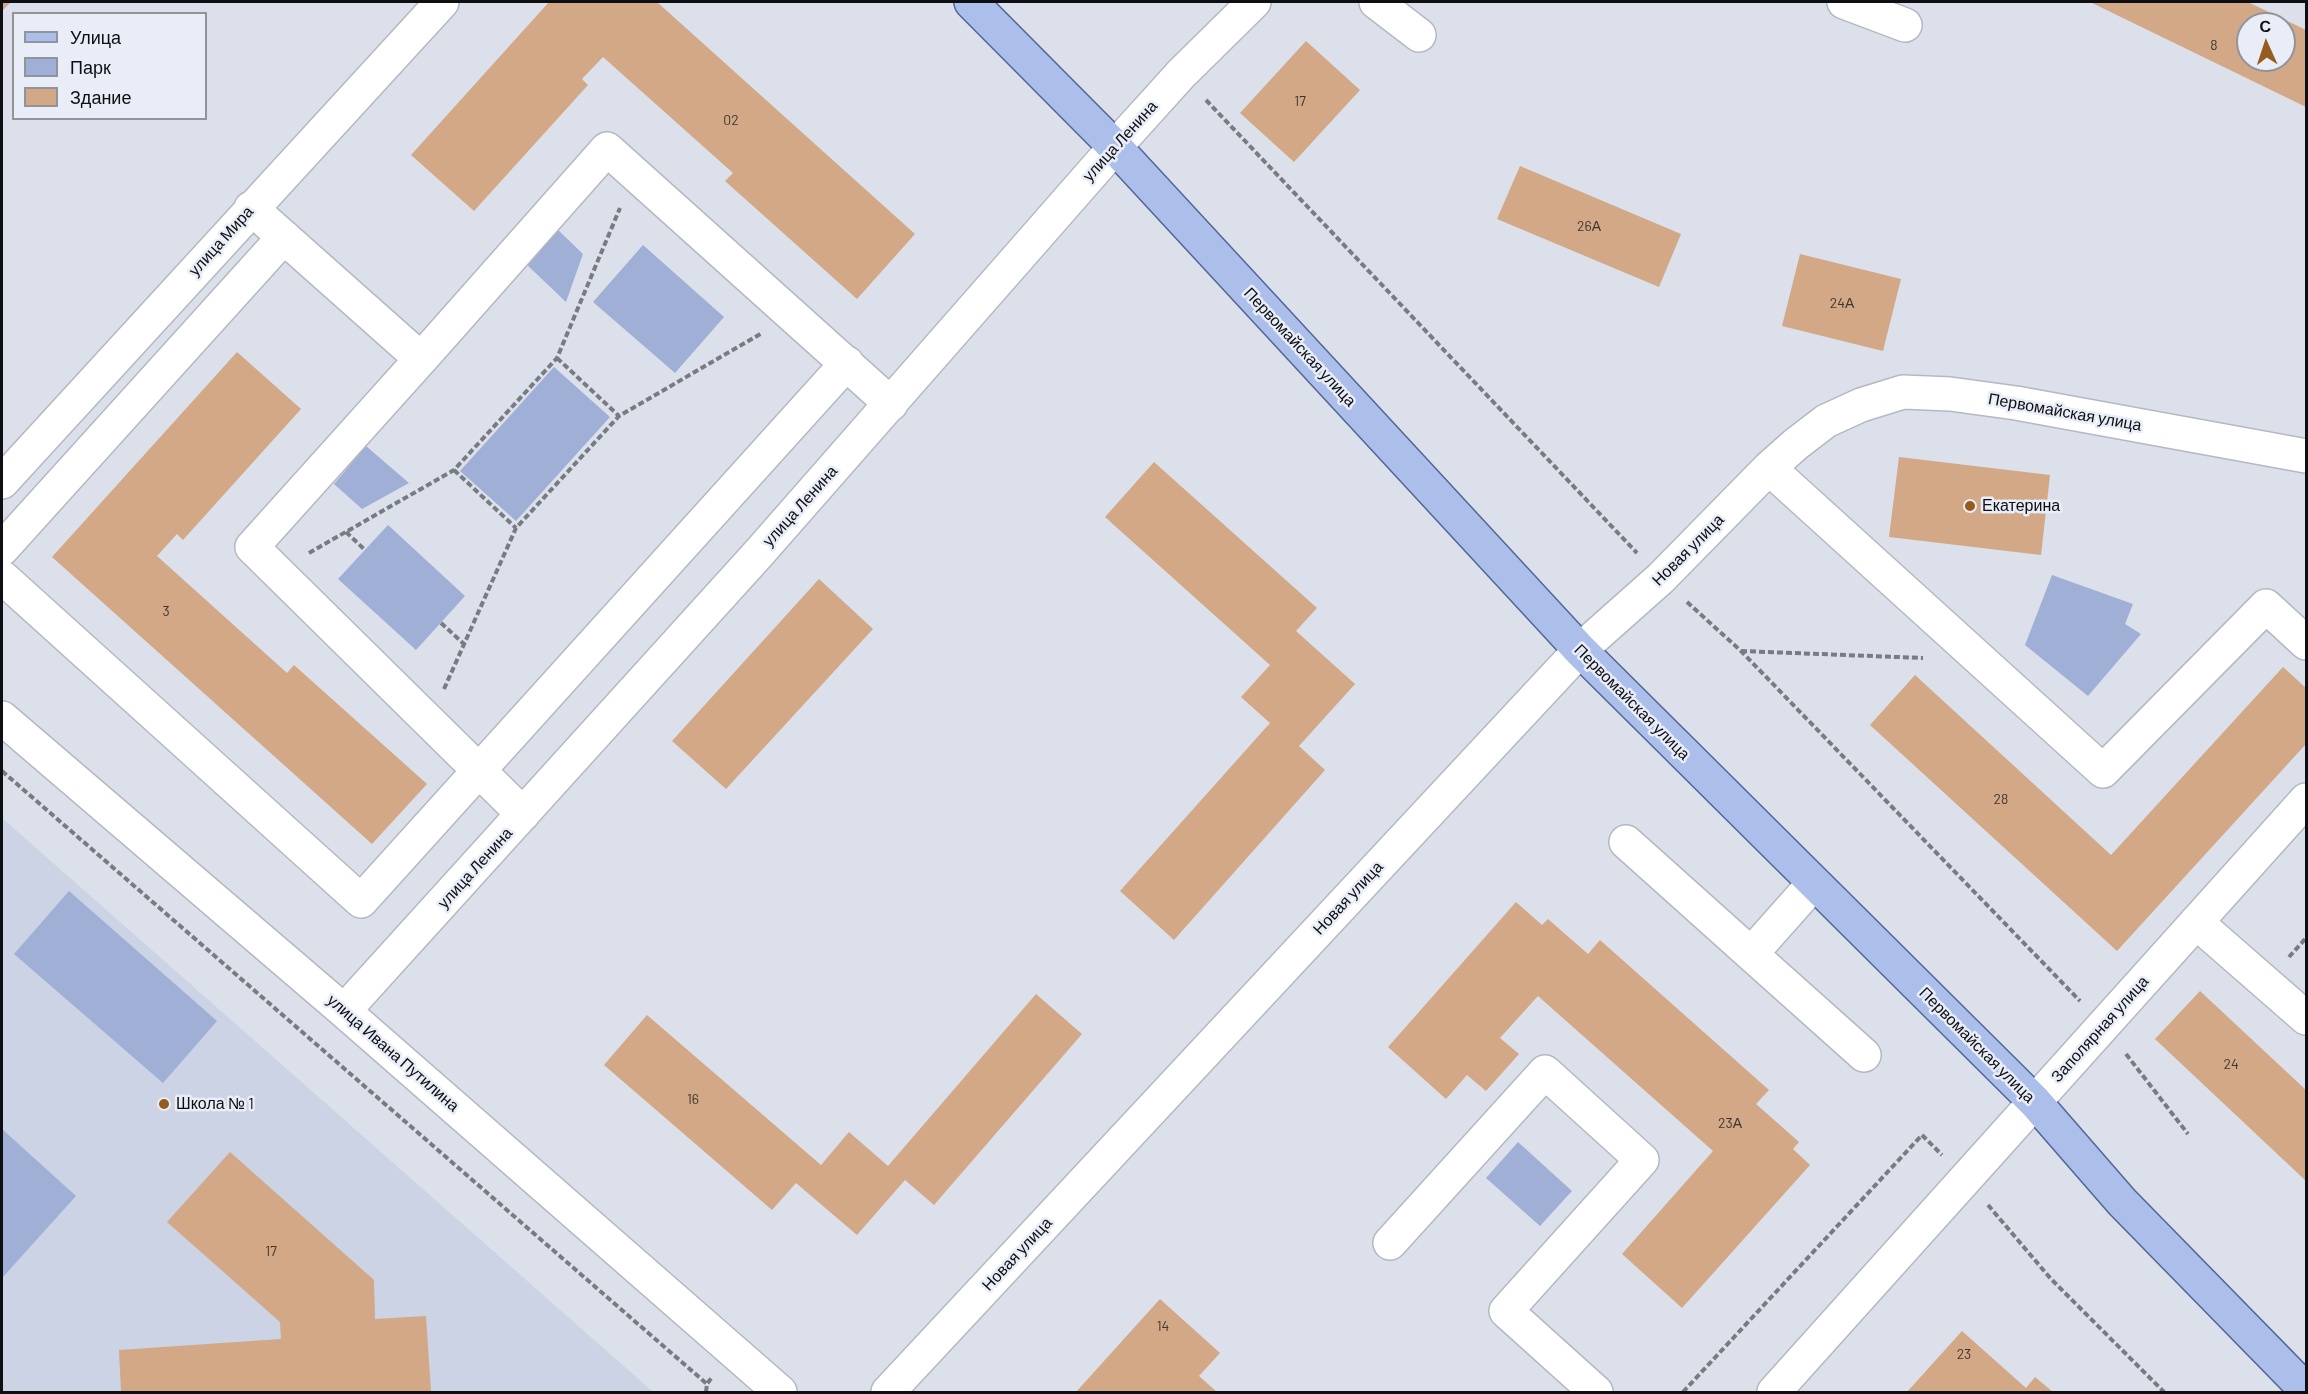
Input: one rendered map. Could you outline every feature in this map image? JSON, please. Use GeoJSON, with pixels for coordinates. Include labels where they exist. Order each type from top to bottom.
{"type":"FeatureCollection","features":[{"type":"Feature","properties":{"kind":"main road","name":"Первомайская улица"},"geometry":{"type":"LineString","coordinates":[[971,2],[1115,147],[1580,650],[2035,1102],[2122,1202],[2307,1390]]}},
{"type":"Feature","properties":{"kind":"street","name":"улица Мира"},"geometry":{"type":"LineString","coordinates":[[2,482],[442,2]]}},
{"type":"Feature","properties":{"kind":"street","name":"улица Ленина"},"geometry":{"type":"LineString","coordinates":[[344,1011],[891,404],[1115,147],[1181,74],[1254,2]]}},
{"type":"Feature","properties":{"kind":"street"},"geometry":{"type":"LineString","coordinates":[[1376,2],[1419,35]]}},
{"type":"Feature","properties":{"kind":"street"},"geometry":{"type":"LineString","coordinates":[[1844,2],[1905,25]]}},
{"type":"Feature","properties":{"kind":"street"},"geometry":{"type":"LineString","coordinates":[[523,814],[252,547],[608,149],[891,404]]}},
{"type":"Feature","properties":{"kind":"street"},"geometry":{"type":"LineString","coordinates":[[251,208],[421,359]]}},
{"type":"Feature","properties":{"kind":"street"},"geometry":{"type":"LineString","coordinates":[[2,549],[284,237]]}},
{"type":"Feature","properties":{"kind":"street"},"geometry":{"type":"LineString","coordinates":[[2,577],[361,901],[847,363]]}},
{"type":"Feature","properties":{"kind":"street","name":"Первомайская улица"},"geometry":{"type":"LineString","coordinates":[[1826,421],[1862,405],[1903,392],[1950,394],[2016,403],[2307,456]]}},
{"type":"Feature","properties":{"kind":"street","name":"Новая улица"},"geometry":{"type":"LineString","coordinates":[[888,1392],[1580,650],[1661,578],[1769,468],[1826,421]]}},
{"type":"Feature","properties":{"kind":"street"},"geometry":{"type":"LineString","coordinates":[[1769,468],[2103,771],[2266,606],[2307,644]]}},
{"type":"Feature","properties":{"kind":"street","name":"улица Ивана Путилина"},"geometry":{"type":"LineString","coordinates":[[2,718],[344,1011],[780,1392]]}},
{"type":"Feature","properties":{"kind":"street","name":"Заполярная улица"},"geometry":{"type":"LineString","coordinates":[[1774,1392],[2196,922],[2305,806]]}},
{"type":"Feature","properties":{"kind":"street"},"geometry":{"type":"LineString","coordinates":[[1626,842],[1864,1055]]}},
{"type":"Feature","properties":{"kind":"street"},"geometry":{"type":"LineString","coordinates":[[1751,954],[1814,883]]}},
{"type":"Feature","properties":{"kind":"street"},"geometry":{"type":"LineString","coordinates":[[2196,922],[2307,1018]]}},
{"type":"Feature","properties":{"kind":"street"},"geometry":{"type":"LineString","coordinates":[[1390,1243],[1545,1072],[1642,1160],[1506,1311],[1596,1392]]}},
{"type":"Feature","properties":{"kind":"path"},"geometry":{"type":"LineString","coordinates":[[278,572],[454,470],[556,358],[634,173]]}},
{"type":"Feature","properties":{"kind":"path"},"geometry":{"type":"LineString","coordinates":[[429,722],[516,528],[619,416],[794,315]]}},
{"type":"Feature","properties":{"kind":"path"},"geometry":{"type":"LineString","coordinates":[[556,358],[619,416]]}},
{"type":"Feature","properties":{"kind":"path"},"geometry":{"type":"LineString","coordinates":[[454,470],[516,528]]}},
{"type":"Feature","properties":{"kind":"path"},"geometry":{"type":"LineString","coordinates":[[346,532],[366,550]]}},
{"type":"Feature","properties":{"kind":"path"},"geometry":{"type":"LineString","coordinates":[[441,623],[464,644]]}},
{"type":"Feature","properties":{"kind":"path"},"geometry":{"type":"LineString","coordinates":[[1741,651],[1924,658]]}},
{"type":"Feature","properties":{"kind":"path"},"geometry":{"type":"LineString","coordinates":[[2,771],[707,1384]]}},
{"type":"Feature","properties":{"kind":"shaded area","name":"Школа № 1"},"geometry":{"type":"Polygon","coordinates":[[[2,818],[652,1391],[2,1392],[2,818]]]}},
{"type":"Feature","properties":{"kind":"green space"},"geometry":{"type":"Polygon","coordinates":[[[557,229],[583,254],[566,302],[525,263],[557,229]]]}},
{"type":"Feature","properties":{"kind":"green space"},"geometry":{"type":"Polygon","coordinates":[[[643,245],[724,317],[675,373],[593,302],[643,245]]]}},
{"type":"Feature","properties":{"kind":"green space"},"geometry":{"type":"Polygon","coordinates":[[[554,367],[610,417],[516,521],[460,471],[554,367]]]}},
{"type":"Feature","properties":{"kind":"green space"},"geometry":{"type":"Polygon","coordinates":[[[366,446],[409,483],[362,509],[334,484],[366,446]]]}},
{"type":"Feature","properties":{"kind":"green space"},"geometry":{"type":"Polygon","coordinates":[[[388,525],[465,596],[416,650],[338,579],[388,525]]]}},
{"type":"Feature","properties":{"kind":"green space"},"geometry":{"type":"Polygon","coordinates":[[[2052,575],[2133,604],[2125,624],[2141,634],[2088,696],[2025,645],[2052,575]]]}},
{"type":"Feature","properties":{"kind":"green space"},"geometry":{"type":"Polygon","coordinates":[[[69,891],[217,1021],[163,1083],[14,954],[69,891]]]}},
{"type":"Feature","properties":{"kind":"green space"},"geometry":{"type":"Polygon","coordinates":[[[2,1129],[76,1196],[2,1278],[2,1129]]]}},
{"type":"Feature","properties":{"kind":"green space"},"geometry":{"type":"Polygon","coordinates":[[[1518,1142],[1572,1191],[1540,1226],[1486,1178],[1518,1142]]]}},
{"type":"Feature","properties":{"kind":"building"},"geometry":{"type":"Polygon","coordinates":[[[2,2],[11,2],[2,11],[2,2]]]}},
{"type":"Feature","properties":{"kind":"building"},"geometry":{"type":"Polygon","coordinates":[[[549,2],[657,2],[915,234],[857,299],[725,181],[733,173],[603,57],[582,79],[588,85],[474,211],[411,155],[549,2]]]}},
{"type":"Feature","properties":{"kind":"building"},"geometry":{"type":"Polygon","coordinates":[[[2090,2],[2248,2],[2269,12],[2236,12],[2236,72],[2296,72],[2296,25],[2306,30],[2306,107],[2090,2]]]}},
{"type":"Feature","properties":{"kind":"building"},"geometry":{"type":"Polygon","coordinates":[[[1306,41],[1360,90],[1294,162],[1240,113],[1306,41]]]}},
{"type":"Feature","properties":{"kind":"building"},"geometry":{"type":"Polygon","coordinates":[[[1520,166],[1681,234],[1659,287],[1497,219],[1520,166]]]}},
{"type":"Feature","properties":{"kind":"building"},"geometry":{"type":"Polygon","coordinates":[[[1800,254],[1901,279],[1883,351],[1782,326],[1800,254]]]}},
{"type":"Feature","properties":{"kind":"building"},"geometry":{"type":"Polygon","coordinates":[[[237,352],[301,409],[183,540],[177,534],[157,556],[287,673],[294,665],[427,784],[372,844],[52,557],[237,352]]]}},
{"type":"Feature","properties":{"kind":"building","name":"Екатерина"},"geometry":{"type":"Polygon","coordinates":[[[1899,457],[2050,475],[2041,555],[1889,537],[1899,457]]]}},
{"type":"Feature","properties":{"kind":"building"},"geometry":{"type":"Polygon","coordinates":[[[1154,462],[1317,608],[1296,631],[1355,684],[1299,746],[1325,770],[1174,940],[1120,891],[1270,723],[1241,697],[1270,665],[1105,517],[1154,462]]]}},
{"type":"Feature","properties":{"kind":"building"},"geometry":{"type":"Polygon","coordinates":[[[819,579],[873,629],[726,789],[672,741],[819,579]]]}},
{"type":"Feature","properties":{"kind":"building"},"geometry":{"type":"Polygon","coordinates":[[[2283,667],[2306,688],[2306,744],[2117,951],[1870,725],[1915,675],[2111,855],[2283,667]]]}},
{"type":"Feature","properties":{"kind":"building"},"geometry":{"type":"Polygon","coordinates":[[[1516,902],[1542,925],[1548,919],[1588,954],[1600,940],[1769,1090],[1756,1104],[1799,1142],[1793,1149],[1810,1165],[1682,1308],[1622,1254],[1713,1151],[1538,996],[1500,1038],[1519,1054],[1486,1091],[1467,1075],[1446,1099],[1388,1047],[1516,902]]]}},
{"type":"Feature","properties":{"kind":"building"},"geometry":{"type":"Polygon","coordinates":[[[2200,991],[2306,1090],[2306,1181],[2155,1039],[2200,991]]]}},
{"type":"Feature","properties":{"kind":"building"},"geometry":{"type":"Polygon","coordinates":[[[1036,994],[1082,1034],[934,1205],[905,1180],[857,1235],[796,1183],[772,1210],[604,1065],[647,1015],[821,1165],[849,1132],[888,1166],[1036,994]]]}},
{"type":"Feature","properties":{"kind":"building"},"geometry":{"type":"Polygon","coordinates":[[[230,1152],[374,1280],[375,1319],[426,1316],[431,1392],[121,1392],[119,1350],[281,1339],[280,1322],[167,1222],[230,1152]]]}},
{"type":"Feature","properties":{"kind":"building"},"geometry":{"type":"Polygon","coordinates":[[[1160,1299],[1220,1353],[1199,1376],[1217,1392],[1076,1392],[1160,1299]]]}},
{"type":"Feature","properties":{"kind":"building"},"geometry":{"type":"Polygon","coordinates":[[[1962,1331],[2026,1388],[2035,1377],[2053,1392],[1907,1392],[1962,1331]]]}},
{"type":"Feature","properties":{"kind":"place","name":"Екатерина"},"geometry":{"type":"Point","coordinates":[1970,506]}},
{"type":"Feature","properties":{"kind":"place","name":"Школа № 1"},"geometry":{"type":"Point","coordinates":[164,1104]}}]}
